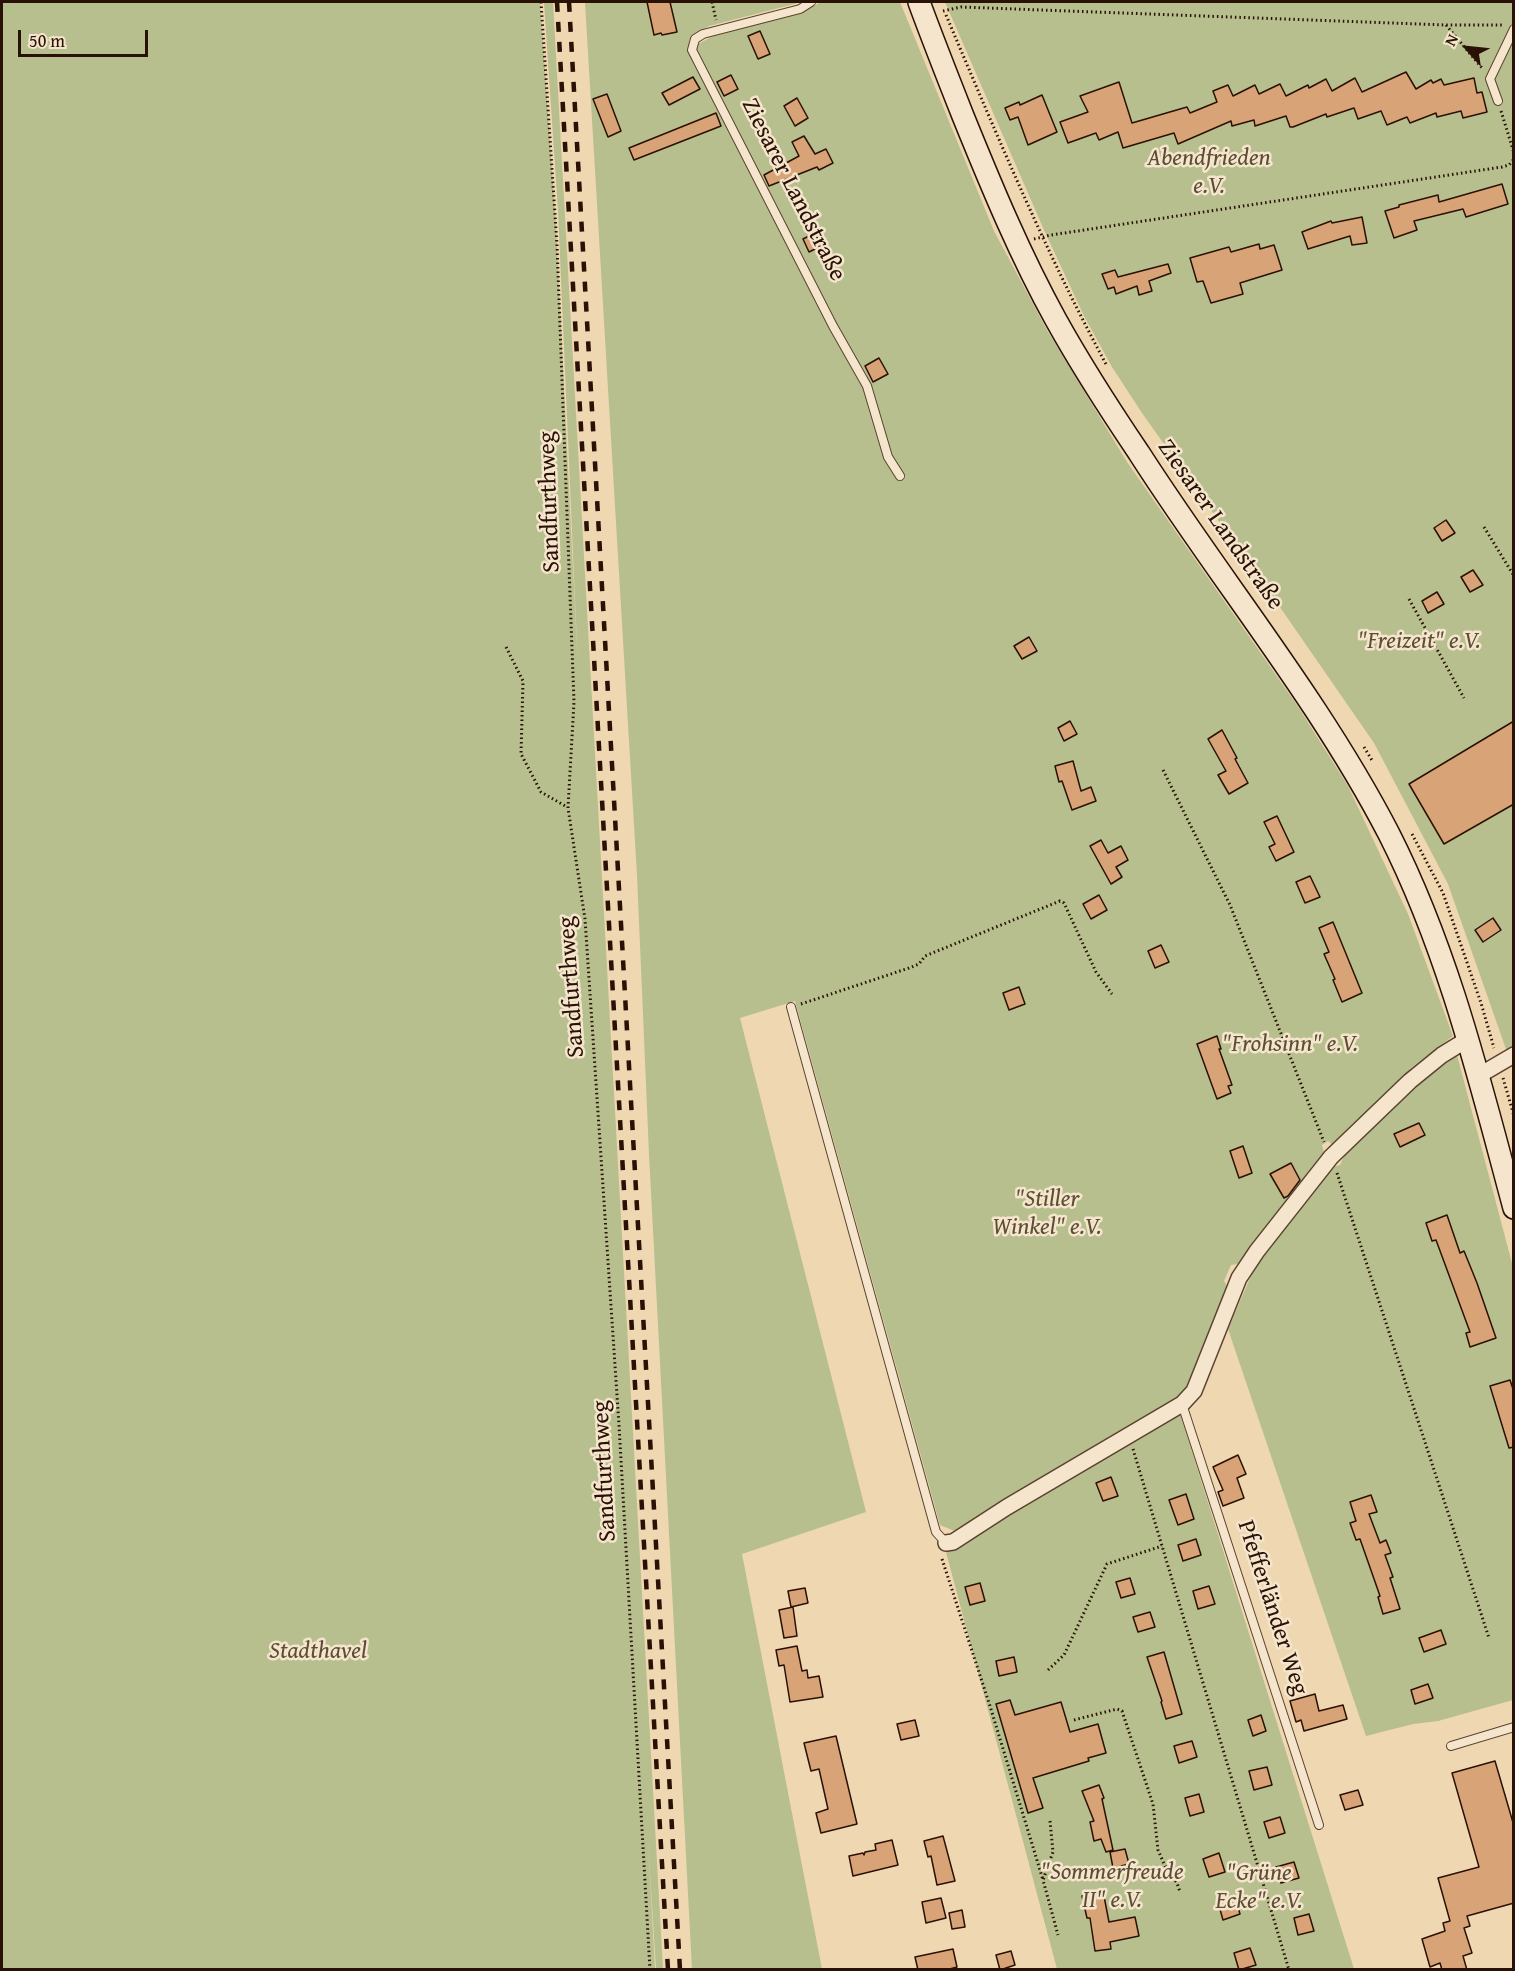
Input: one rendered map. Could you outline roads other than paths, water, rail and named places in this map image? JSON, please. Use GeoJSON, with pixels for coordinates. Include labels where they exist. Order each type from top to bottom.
{"type":"FeatureCollection","features":[{"type":"Feature","properties":{"kind":"main road","name":"Ziesarer Landstraße"},"geometry":{"type":"LineString","coordinates":[[921,9],[986,173],[1056,320],[1165,494],[1308,698],[1351,765],[1390,837],[1437,946],[1468,1039],[1514,1208]]}},
{"type":"Feature","properties":{"kind":"street"},"geometry":{"type":"LineString","coordinates":[[942,1547],[1182,1404],[1194,1391],[1239,1278],[1257,1251],[1331,1157],[1410,1081],[1442,1055],[1468,1039]]}},
{"type":"Feature","properties":{"kind":"street"},"geometry":{"type":"LineString","coordinates":[[1478,1076],[1514,1054]]}},
{"type":"Feature","properties":{"kind":"lane","name":"Ziesarer Landstraße"},"geometry":{"type":"LineString","coordinates":[[811,2],[800,9],[704,34],[695,39],[692,50],[833,326],[867,386],[888,457],[900,476]]}},
{"type":"Feature","properties":{"kind":"lane"},"geometry":{"type":"LineString","coordinates":[[1498,101],[1490,79],[1514,27]]}},
{"type":"Feature","properties":{"kind":"lane"},"geometry":{"type":"LineString","coordinates":[[791,1007],[942,1547]]}},
{"type":"Feature","properties":{"kind":"lane","name":"Pfefferländer Weg"},"geometry":{"type":"LineString","coordinates":[[1182,1404],[1319,1825]]}},
{"type":"Feature","properties":{"kind":"lane"},"geometry":{"type":"LineString","coordinates":[[1451,1746],[1514,1727]]}},
{"type":"Feature","properties":{"kind":"railway"},"geometry":{"type":"LineString","coordinates":[[557,2],[668,1970]]}},
{"type":"Feature","properties":{"kind":"railway"},"geometry":{"type":"LineString","coordinates":[[569,2],[680,1970]]}},
{"type":"Feature","properties":{"kind":"park label","name":"Abendfrieden e.V."},"geometry":{"type":"Point","coordinates":[1209,173]}},
{"type":"Feature","properties":{"kind":"park label","name":"\"Freizeit\" e.V."},"geometry":{"type":"Point","coordinates":[1419,642]}},
{"type":"Feature","properties":{"kind":"park label","name":"\"Frohsinn\" e.V."},"geometry":{"type":"Point","coordinates":[1290,1045]}},
{"type":"Feature","properties":{"kind":"park label","name":"\"Stiller Winkel\" e.V."},"geometry":{"type":"Point","coordinates":[1047,1214]}},
{"type":"Feature","properties":{"kind":"park label","name":"Stadthavel"},"geometry":{"type":"Point","coordinates":[318,1652]}},
{"type":"Feature","properties":{"kind":"park label","name":"\"Sommerfreude II\" e.V."},"geometry":{"type":"Point","coordinates":[1112,1887]}},
{"type":"Feature","properties":{"kind":"park label","name":"\"Grüne Ecke\" e.V."},"geometry":{"type":"Point","coordinates":[1259,1888]}}]}
